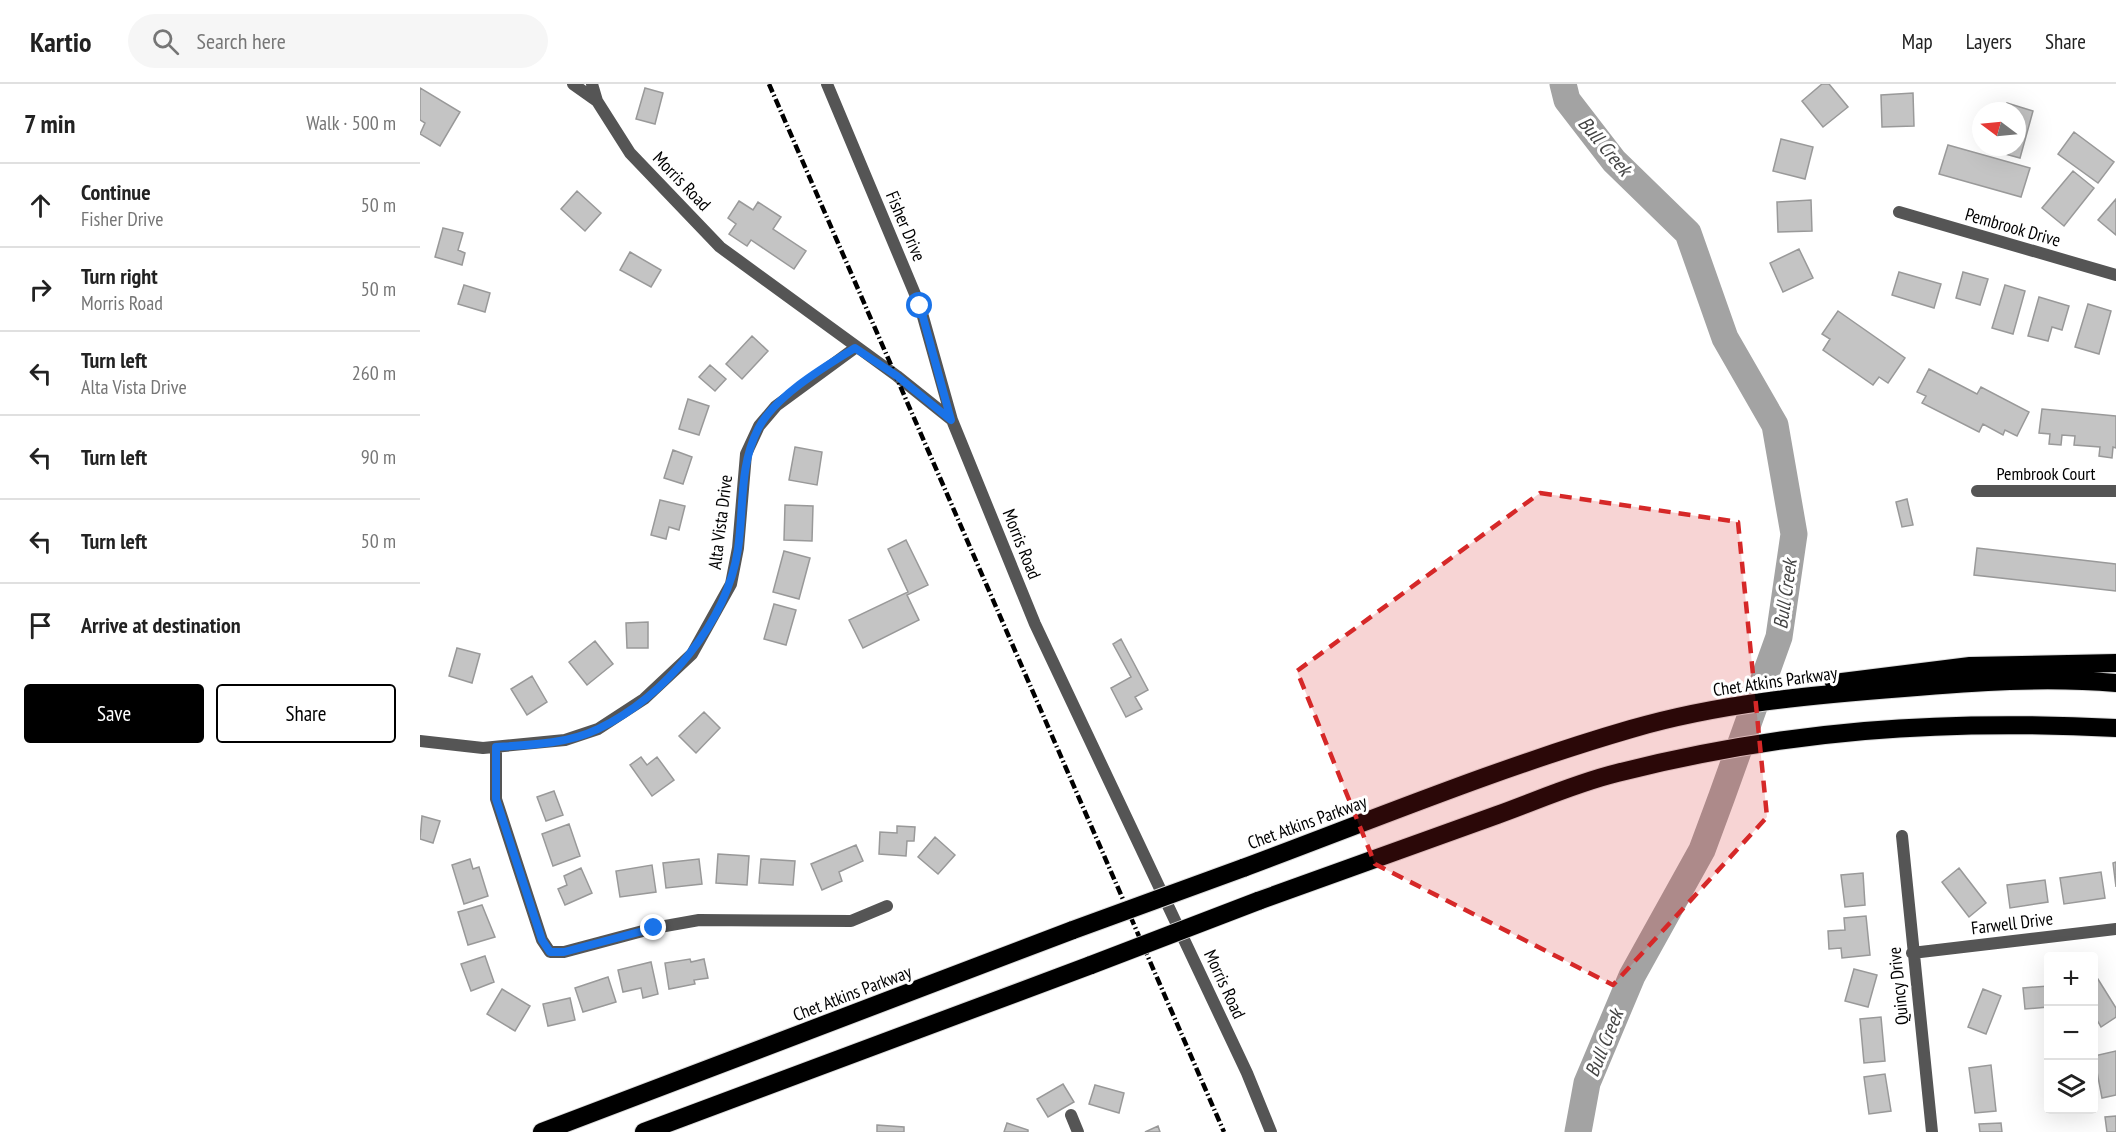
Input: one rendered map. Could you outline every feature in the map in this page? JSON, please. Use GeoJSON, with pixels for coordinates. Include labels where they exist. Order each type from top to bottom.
{"type":"FeatureCollection","features":[{"type":"Feature","properties":{"kind":"highway"},"geometry":{"type":"LineString","coordinates":[[1868,684],[1970,666],[2116,663]]}},
{"type":"Feature","properties":{"kind":"highway","name":"Chet Atkins Parkway"},"geometry":{"type":"LineString","coordinates":[[542,1132],[1073,930],[1491,776],[1632,729],[1846,680],[1868,684],[2060,680],[2116,683]]}},
{"type":"Feature","properties":{"kind":"highway"},"geometry":{"type":"LineString","coordinates":[[644,1132],[1258,901],[1614,773],[1721,749],[1847,731],[2026,723],[2116,728]]}},
{"type":"Feature","properties":{"kind":"street"},"geometry":{"type":"LineString","coordinates":[[573,84],[597,101]]}},
{"type":"Feature","properties":{"kind":"street","name":"Morris Road"},"geometry":{"type":"LineString","coordinates":[[592,84],[597,101],[630,153],[720,247],[855,348],[897,376],[951,420],[1035,624],[1247,1073],[1271,1132]]}},
{"type":"Feature","properties":{"kind":"street","name":"Fisher Drive"},"geometry":{"type":"LineString","coordinates":[[827,84],[920,306],[951,420]]}},
{"type":"Feature","properties":{"kind":"street","name":"Pembrook Drive"},"geometry":{"type":"LineString","coordinates":[[1899,212],[2116,275]]}},
{"type":"Feature","properties":{"kind":"street","name":"Alta Vista Drive"},"geometry":{"type":"LineString","coordinates":[[420,741],[496,747],[565,740],[598,729],[644,699],[692,654],[731,584],[738,548],[746,454],[759,426],[776,405],[855,348]]}},
{"type":"Feature","properties":{"kind":"street","name":"Pembrook Court"},"geometry":{"type":"LineString","coordinates":[[1977,491],[2116,491]]}},
{"type":"Feature","properties":{"kind":"street"},"geometry":{"type":"LineString","coordinates":[[496,747],[496,799],[542,940],[550,952],[564,952],[654,928],[699,920],[851,921],[886,906]]}},
{"type":"Feature","properties":{"kind":"street","name":"Quincy Drive"},"geometry":{"type":"LineString","coordinates":[[1902,836],[1912,953],[1932,1132]]}},
{"type":"Feature","properties":{"kind":"street","name":"Farwell Drive"},"geometry":{"type":"LineString","coordinates":[[1912,953],[2116,929]]}},
{"type":"Feature","properties":{"kind":"street"},"geometry":{"type":"LineString","coordinates":[[1071,1115],[1078,1132]]}},
{"type":"Feature","properties":{"kind":"highlighted area"},"geometry":{"type":"Polygon","coordinates":[[[1540,493],[1738,522],[1767,817],[1613,985],[1375,864],[1297,671],[1540,493]]]}},
{"type":"Feature","properties":{"kind":"building"},"geometry":{"type":"Polygon","coordinates":[[[1822,84],[1829,84],[1848,107],[1823,127],[1802,101],[1822,84]]]}},
{"type":"Feature","properties":{"kind":"building"},"geometry":{"type":"Polygon","coordinates":[[[420,88],[460,112],[440,146],[420,134],[425,123],[420,120],[420,88]]]}},
{"type":"Feature","properties":{"kind":"building"},"geometry":{"type":"Polygon","coordinates":[[[645,88],[663,93],[655,124],[636,119],[645,88]]]}},
{"type":"Feature","properties":{"kind":"building"},"geometry":{"type":"Polygon","coordinates":[[[1913,93],[1914,126],[1882,127],[1881,95],[1913,93]]]}},
{"type":"Feature","properties":{"kind":"building"},"geometry":{"type":"Polygon","coordinates":[[[2026,109],[2033,111],[2026,136],[2026,109]]]}},
{"type":"Feature","properties":{"kind":"building"},"geometry":{"type":"Polygon","coordinates":[[[2074,132],[2114,162],[2098,183],[2058,154],[2074,132]]]}},
{"type":"Feature","properties":{"kind":"building"},"geometry":{"type":"Polygon","coordinates":[[[1781,139],[1813,147],[1805,179],[1773,171],[1781,139]]]}},
{"type":"Feature","properties":{"kind":"building"},"geometry":{"type":"Polygon","coordinates":[[[1948,145],[1972,152],[1972,156],[1987,156],[2030,168],[2021,197],[1939,174],[1948,145]]]}},
{"type":"Feature","properties":{"kind":"building"},"geometry":{"type":"Polygon","coordinates":[[[2073,171],[2094,188],[2064,226],[2042,208],[2073,171]]]}},
{"type":"Feature","properties":{"kind":"building"},"geometry":{"type":"Polygon","coordinates":[[[577,191],[601,213],[585,231],[561,209],[577,191]]]}},
{"type":"Feature","properties":{"kind":"building"},"geometry":{"type":"Polygon","coordinates":[[[2116,199],[2116,235],[2098,220],[2116,199]]]}},
{"type":"Feature","properties":{"kind":"building"},"geometry":{"type":"Polygon","coordinates":[[[1811,200],[1812,231],[1778,232],[1777,202],[1811,200]]]}},
{"type":"Feature","properties":{"kind":"building"},"geometry":{"type":"Polygon","coordinates":[[[739,201],[753,210],[758,202],[781,217],[773,229],[806,251],[794,269],[751,240],[747,246],[729,234],[736,224],[728,218],[739,201]]]}},
{"type":"Feature","properties":{"kind":"building"},"geometry":{"type":"Polygon","coordinates":[[[443,228],[463,233],[458,250],[465,253],[462,265],[435,257],[443,228]]]}},
{"type":"Feature","properties":{"kind":"building"},"geometry":{"type":"Polygon","coordinates":[[[1799,249],[1813,278],[1783,292],[1770,263],[1799,249]]]}},
{"type":"Feature","properties":{"kind":"building"},"geometry":{"type":"Polygon","coordinates":[[[630,252],[661,270],[651,287],[620,270],[630,252]]]}},
{"type":"Feature","properties":{"kind":"building"},"geometry":{"type":"Polygon","coordinates":[[[1899,272],[1941,284],[1934,308],[1892,295],[1899,272]]]}},
{"type":"Feature","properties":{"kind":"building"},"geometry":{"type":"Polygon","coordinates":[[[1963,272],[1988,279],[1980,305],[1956,298],[1963,272]]]}},
{"type":"Feature","properties":{"kind":"building"},"geometry":{"type":"Polygon","coordinates":[[[464,285],[490,293],[485,312],[458,304],[464,285]]]}},
{"type":"Feature","properties":{"kind":"building"},"geometry":{"type":"Polygon","coordinates":[[[2005,285],[2025,291],[2013,334],[1992,328],[2005,285]]]}},
{"type":"Feature","properties":{"kind":"building"},"geometry":{"type":"Polygon","coordinates":[[[2039,297],[2069,306],[2062,330],[2052,327],[2048,341],[2028,336],[2039,297]]]}},
{"type":"Feature","properties":{"kind":"building"},"geometry":{"type":"Polygon","coordinates":[[[2088,304],[2111,311],[2099,354],[2075,347],[2088,304]]]}},
{"type":"Feature","properties":{"kind":"building"},"geometry":{"type":"Polygon","coordinates":[[[1838,311],[1905,358],[1888,383],[1879,377],[1873,385],[1823,350],[1830,339],[1822,334],[1838,311]]]}},
{"type":"Feature","properties":{"kind":"building"},"geometry":{"type":"Polygon","coordinates":[[[752,336],[768,351],[742,379],[726,364],[752,336]]]}},
{"type":"Feature","properties":{"kind":"building"},"geometry":{"type":"Polygon","coordinates":[[[710,365],[726,379],[715,391],[699,377],[710,365]]]}},
{"type":"Feature","properties":{"kind":"building"},"geometry":{"type":"Polygon","coordinates":[[[1929,369],[1977,394],[1981,387],[2029,412],[2017,436],[2005,430],[2003,435],[1983,424],[1979,432],[1922,403],[1926,396],[1917,392],[1929,369]]]}},
{"type":"Feature","properties":{"kind":"building"},"geometry":{"type":"Polygon","coordinates":[[[688,399],[709,406],[699,435],[679,429],[688,399]]]}},
{"type":"Feature","properties":{"kind":"building"},"geometry":{"type":"Polygon","coordinates":[[[2042,409],[2116,416],[2116,448],[2113,447],[2112,458],[2099,456],[2100,447],[2074,445],[2075,436],[2062,435],[2061,445],[2049,444],[2050,434],[2039,433],[2042,409]]]}},
{"type":"Feature","properties":{"kind":"building"},"geometry":{"type":"Polygon","coordinates":[[[795,447],[822,452],[817,485],[789,480],[795,447]]]}},
{"type":"Feature","properties":{"kind":"building"},"geometry":{"type":"Polygon","coordinates":[[[673,450],[692,457],[683,484],[664,478],[673,450]]]}},
{"type":"Feature","properties":{"kind":"building"},"geometry":{"type":"Polygon","coordinates":[[[1907,499],[1913,525],[1902,527],[1896,502],[1907,499]]]}},
{"type":"Feature","properties":{"kind":"building"},"geometry":{"type":"Polygon","coordinates":[[[660,500],[685,506],[679,530],[669,527],[666,539],[651,535],[660,500]]]}},
{"type":"Feature","properties":{"kind":"building"},"geometry":{"type":"Polygon","coordinates":[[[785,505],[813,506],[812,541],[784,540],[785,505]]]}},
{"type":"Feature","properties":{"kind":"building"},"geometry":{"type":"Polygon","coordinates":[[[906,540],[928,585],[907,595],[919,620],[863,648],[849,620],[908,592],[888,549],[906,540]]]}},
{"type":"Feature","properties":{"kind":"building"},"geometry":{"type":"Polygon","coordinates":[[[1977,548],[2116,564],[2116,591],[1974,575],[1977,548]]]}},
{"type":"Feature","properties":{"kind":"building"},"geometry":{"type":"Polygon","coordinates":[[[784,551],[810,558],[799,599],[773,592],[784,551]]]}},
{"type":"Feature","properties":{"kind":"building"},"geometry":{"type":"Polygon","coordinates":[[[774,604],[796,610],[786,645],[764,639],[774,604]]]}},
{"type":"Feature","properties":{"kind":"building"},"geometry":{"type":"Polygon","coordinates":[[[648,622],[648,648],[627,648],[626,623],[648,622]]]}},
{"type":"Feature","properties":{"kind":"building"},"geometry":{"type":"Polygon","coordinates":[[[1121,639],[1148,690],[1135,697],[1142,709],[1126,717],[1111,688],[1131,677],[1113,644],[1121,639]]]}},
{"type":"Feature","properties":{"kind":"building"},"geometry":{"type":"Polygon","coordinates":[[[595,641],[613,664],[587,685],[569,662],[595,641]]]}},
{"type":"Feature","properties":{"kind":"building"},"geometry":{"type":"Polygon","coordinates":[[[457,648],[480,654],[472,683],[449,676],[457,648]]]}},
{"type":"Feature","properties":{"kind":"building"},"geometry":{"type":"Polygon","coordinates":[[[532,676],[547,702],[527,715],[511,689],[532,676]]]}},
{"type":"Feature","properties":{"kind":"building"},"geometry":{"type":"Polygon","coordinates":[[[704,712],[720,728],[696,753],[679,736],[704,712]]]}},
{"type":"Feature","properties":{"kind":"building"},"geometry":{"type":"Polygon","coordinates":[[[641,757],[647,765],[657,757],[674,780],[652,796],[630,765],[641,757]]]}},
{"type":"Feature","properties":{"kind":"building"},"geometry":{"type":"Polygon","coordinates":[[[554,791],[563,815],[546,821],[537,797],[554,791]]]}},
{"type":"Feature","properties":{"kind":"building"},"geometry":{"type":"Polygon","coordinates":[[[422,816],[440,821],[433,843],[420,839],[422,816]]]}},
{"type":"Feature","properties":{"kind":"building"},"geometry":{"type":"Polygon","coordinates":[[[569,824],[580,856],[553,866],[542,834],[569,824]]]}},
{"type":"Feature","properties":{"kind":"building"},"geometry":{"type":"Polygon","coordinates":[[[897,826],[915,827],[914,841],[907,841],[906,856],[879,854],[880,832],[897,833],[897,826]]]}},
{"type":"Feature","properties":{"kind":"building"},"geometry":{"type":"Polygon","coordinates":[[[935,837],[955,855],[938,874],[918,857],[935,837]]]}},
{"type":"Feature","properties":{"kind":"building"},"geometry":{"type":"Polygon","coordinates":[[[856,845],[863,861],[839,872],[842,881],[822,890],[811,864],[856,845]]]}},
{"type":"Feature","properties":{"kind":"building"},"geometry":{"type":"Polygon","coordinates":[[[718,854],[749,856],[747,885],[716,883],[718,854]]]}},
{"type":"Feature","properties":{"kind":"building"},"geometry":{"type":"Polygon","coordinates":[[[470,859],[473,869],[479,867],[488,896],[464,904],[452,865],[470,859]]]}},
{"type":"Feature","properties":{"kind":"building"},"geometry":{"type":"Polygon","coordinates":[[[699,859],[702,884],[666,888],[663,863],[699,859]]]}},
{"type":"Feature","properties":{"kind":"building"},"geometry":{"type":"Polygon","coordinates":[[[761,859],[795,861],[793,885],[759,883],[761,859]]]}},
{"type":"Feature","properties":{"kind":"building"},"geometry":{"type":"Polygon","coordinates":[[[2116,862],[2116,887],[2113,863],[2116,862]]]}},
{"type":"Feature","properties":{"kind":"building"},"geometry":{"type":"Polygon","coordinates":[[[652,865],[656,892],[620,897],[616,871],[652,865]]]}},
{"type":"Feature","properties":{"kind":"building"},"geometry":{"type":"Polygon","coordinates":[[[581,868],[592,893],[565,905],[558,889],[567,885],[564,876],[581,868]]]}},
{"type":"Feature","properties":{"kind":"building"},"geometry":{"type":"Polygon","coordinates":[[[1959,868],[1986,903],[1969,917],[1942,882],[1959,868]]]}},
{"type":"Feature","properties":{"kind":"building"},"geometry":{"type":"Polygon","coordinates":[[[2101,872],[2105,898],[2064,904],[2060,878],[2101,872]]]}},
{"type":"Feature","properties":{"kind":"building"},"geometry":{"type":"Polygon","coordinates":[[[1863,873],[1865,905],[1845,907],[1841,875],[1863,873]]]}},
{"type":"Feature","properties":{"kind":"building"},"geometry":{"type":"Polygon","coordinates":[[[2045,880],[2048,902],[2010,908],[2007,885],[2045,880]]]}},
{"type":"Feature","properties":{"kind":"building"},"geometry":{"type":"Polygon","coordinates":[[[482,905],[495,937],[468,945],[458,912],[482,905]]]}},
{"type":"Feature","properties":{"kind":"building"},"geometry":{"type":"Polygon","coordinates":[[[1866,916],[1870,955],[1842,958],[1841,948],[1829,949],[1828,931],[1845,930],[1844,918],[1866,916]]]}},
{"type":"Feature","properties":{"kind":"building"},"geometry":{"type":"Polygon","coordinates":[[[485,956],[494,982],[471,991],[461,964],[485,956]]]}},
{"type":"Feature","properties":{"kind":"building"},"geometry":{"type":"Polygon","coordinates":[[[690,959],[691,962],[704,959],[708,978],[694,980],[695,984],[669,989],[665,963],[690,959]]]}},
{"type":"Feature","properties":{"kind":"building"},"geometry":{"type":"Polygon","coordinates":[[[651,962],[658,994],[643,998],[641,988],[623,992],[618,970],[651,962]]]}},
{"type":"Feature","properties":{"kind":"building"},"geometry":{"type":"Polygon","coordinates":[[[1854,969],[1877,975],[1868,1007],[1845,1001],[1854,969]]]}},
{"type":"Feature","properties":{"kind":"building"},"geometry":{"type":"Polygon","coordinates":[[[608,977],[616,1002],[583,1012],[575,988],[608,977]]]}},
{"type":"Feature","properties":{"kind":"building"},"geometry":{"type":"Polygon","coordinates":[[[2098,979],[2116,1008],[2116,1017],[2101,1027],[2098,1022],[2098,979]]]}},
{"type":"Feature","properties":{"kind":"building"},"geometry":{"type":"Polygon","coordinates":[[[2044,986],[2044,1007],[2025,1009],[2023,988],[2044,986]]]}},
{"type":"Feature","properties":{"kind":"building"},"geometry":{"type":"Polygon","coordinates":[[[502,989],[530,1006],[515,1031],[487,1014],[502,989]]]}},
{"type":"Feature","properties":{"kind":"building"},"geometry":{"type":"Polygon","coordinates":[[[1983,989],[2001,996],[1986,1034],[1968,1027],[1983,989]]]}},
{"type":"Feature","properties":{"kind":"building"},"geometry":{"type":"Polygon","coordinates":[[[570,998],[575,1020],[548,1026],[543,1004],[570,998]]]}},
{"type":"Feature","properties":{"kind":"building"},"geometry":{"type":"Polygon","coordinates":[[[1881,1017],[1885,1061],[1864,1063],[1860,1019],[1881,1017]]]}},
{"type":"Feature","properties":{"kind":"building"},"geometry":{"type":"Polygon","coordinates":[[[2116,1051],[2116,1095],[2102,1098],[2098,1077],[2098,1055],[2116,1051]]]}},
{"type":"Feature","properties":{"kind":"building"},"geometry":{"type":"Polygon","coordinates":[[[1991,1065],[1996,1111],[1975,1113],[1969,1068],[1991,1065]]]}},
{"type":"Feature","properties":{"kind":"building"},"geometry":{"type":"Polygon","coordinates":[[[1885,1074],[1891,1111],[1869,1114],[1864,1077],[1885,1074]]]}},
{"type":"Feature","properties":{"kind":"building"},"geometry":{"type":"Polygon","coordinates":[[[1063,1084],[1074,1102],[1048,1117],[1037,1099],[1063,1084]]]}},
{"type":"Feature","properties":{"kind":"building"},"geometry":{"type":"Polygon","coordinates":[[[1095,1085],[1124,1093],[1119,1113],[1089,1104],[1095,1085]]]}},
{"type":"Feature","properties":{"kind":"building"},"geometry":{"type":"Polygon","coordinates":[[[2116,1116],[2116,1132],[2107,1132],[2105,1117],[2116,1116]]]}},
{"type":"Feature","properties":{"kind":"building"},"geometry":{"type":"Polygon","coordinates":[[[1007,1123],[1028,1130],[1028,1132],[1004,1132],[1007,1123]]]}},
{"type":"Feature","properties":{"kind":"building"},"geometry":{"type":"Polygon","coordinates":[[[2001,1123],[2002,1132],[1980,1132],[1979,1124],[2001,1123]]]}},
{"type":"Feature","properties":{"kind":"building"},"geometry":{"type":"Polygon","coordinates":[[[877,1125],[904,1127],[904,1132],[877,1132],[877,1125]]]}},
{"type":"Feature","properties":{"kind":"building"},"geometry":{"type":"Polygon","coordinates":[[[1158,1126],[1160,1132],[1145,1132],[1158,1126]]]}},
{"type":"Feature","properties":{"kind":"waterway","name":"Bull Creek"},"geometry":{"type":"LineString","coordinates":[[1563,84],[1567,100],[1614,161],[1688,233],[1725,338],[1775,425],[1794,534],[1779,637],[1722,796],[1702,850],[1632,976],[1587,1083],[1578,1132]]}},
{"type":"Feature","properties":{"kind":"railway"},"geometry":{"type":"LineString","coordinates":[[769,84],[1224,1132]]}},
{"type":"Feature","properties":{"kind":"route"},"geometry":{"type":"LineString","coordinates":[[654,928],[564,952],[550,952],[542,940],[496,799],[496,747],[565,740],[598,729],[644,699],[692,654],[731,584],[738,548],[746,454],[759,426],[776,405],[838,358],[855,348],[897,376],[951,420],[920,306]]}}]}
